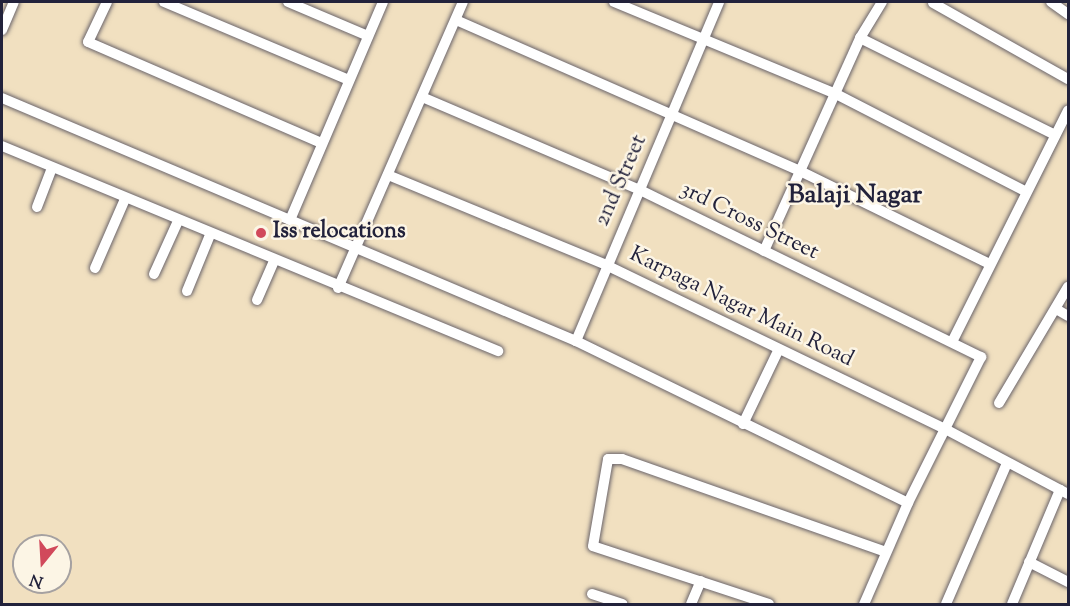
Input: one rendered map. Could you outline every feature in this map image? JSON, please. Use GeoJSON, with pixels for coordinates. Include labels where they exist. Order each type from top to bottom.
{"type":"FeatureCollection","features":[{"type":"Feature","properties":{"kind":"street"},"geometry":{"type":"LineString","coordinates":[[3,23],[14,2]]}},
{"type":"Feature","properties":{"kind":"street"},"geometry":{"type":"LineString","coordinates":[[107,2],[88,42],[321,143]]}},
{"type":"Feature","properties":{"kind":"street"},"geometry":{"type":"LineString","coordinates":[[164,2],[349,80]]}},
{"type":"Feature","properties":{"kind":"street"},"geometry":{"type":"LineString","coordinates":[[288,2],[368,36]]}},
{"type":"Feature","properties":{"kind":"street"},"geometry":{"type":"LineString","coordinates":[[290,220],[321,143],[384,2]]}},
{"type":"Feature","properties":{"kind":"street"},"geometry":{"type":"LineString","coordinates":[[338,288],[354,246],[388,175],[463,2]]}},
{"type":"Feature","properties":{"kind":"street"},"geometry":{"type":"LineString","coordinates":[[614,2],[836,94],[1025,191]]}},
{"type":"Feature","properties":{"kind":"street","name":"2nd Street"},"geometry":{"type":"LineString","coordinates":[[576,341],[606,265],[674,113],[719,2]]}},
{"type":"Feature","properties":{"kind":"street"},"geometry":{"type":"LineString","coordinates":[[764,251],[798,170],[836,94],[860,38],[882,2]]}},
{"type":"Feature","properties":{"kind":"street"},"geometry":{"type":"LineString","coordinates":[[1051,2],[1068,14]]}},
{"type":"Feature","properties":{"kind":"street"},"geometry":{"type":"LineString","coordinates":[[933,3],[1068,79]]}},
{"type":"Feature","properties":{"kind":"street"},"geometry":{"type":"LineString","coordinates":[[456,20],[674,113],[798,170],[990,264]]}},
{"type":"Feature","properties":{"kind":"street"},"geometry":{"type":"LineString","coordinates":[[860,38],[1055,135]]}},
{"type":"Feature","properties":{"kind":"street","name":"3rd Cross Street"},"geometry":{"type":"LineString","coordinates":[[422,97],[640,190],[981,357],[947,430]]}},
{"type":"Feature","properties":{"kind":"street"},"geometry":{"type":"LineString","coordinates":[[2,98],[576,341],[908,503]]}},
{"type":"Feature","properties":{"kind":"street"},"geometry":{"type":"LineString","coordinates":[[952,342],[1025,191],[1068,110]]}},
{"type":"Feature","properties":{"kind":"street"},"geometry":{"type":"LineString","coordinates":[[2,146],[338,288],[498,351]]}},
{"type":"Feature","properties":{"kind":"street"},"geometry":{"type":"LineString","coordinates":[[37,207],[52,168]]}},
{"type":"Feature","properties":{"kind":"street","name":"Karpaga Nagar Main Road"},"geometry":{"type":"LineString","coordinates":[[388,175],[606,265],[947,430],[1064,492]]}},
{"type":"Feature","properties":{"kind":"street"},"geometry":{"type":"LineString","coordinates":[[95,268],[125,199]]}},
{"type":"Feature","properties":{"kind":"street"},"geometry":{"type":"LineString","coordinates":[[154,274],[178,221]]}},
{"type":"Feature","properties":{"kind":"street"},"geometry":{"type":"LineString","coordinates":[[187,291],[210,235]]}},
{"type":"Feature","properties":{"kind":"street"},"geometry":{"type":"LineString","coordinates":[[257,300],[274,261]]}},
{"type":"Feature","properties":{"kind":"street"},"geometry":{"type":"LineString","coordinates":[[999,403],[1068,287]]}},
{"type":"Feature","properties":{"kind":"street"},"geometry":{"type":"LineString","coordinates":[[1056,309],[1068,316]]}},
{"type":"Feature","properties":{"kind":"street"},"geometry":{"type":"LineString","coordinates":[[744,424],[780,349]]}},
{"type":"Feature","properties":{"kind":"street"},"geometry":{"type":"LineString","coordinates":[[864,604],[908,503],[947,430]]}},
{"type":"Feature","properties":{"kind":"street"},"geometry":{"type":"LineString","coordinates":[[769,604],[593,546],[608,459],[622,459],[886,552]]}},
{"type":"Feature","properties":{"kind":"street"},"geometry":{"type":"LineString","coordinates":[[946,604],[1007,463]]}},
{"type":"Feature","properties":{"kind":"street"},"geometry":{"type":"LineString","coordinates":[[1012,604],[1029,562],[1064,492]]}},
{"type":"Feature","properties":{"kind":"street"},"geometry":{"type":"LineString","coordinates":[[1029,562],[1068,582]]}},
{"type":"Feature","properties":{"kind":"street"},"geometry":{"type":"LineString","coordinates":[[692,604],[701,581]]}},
{"type":"Feature","properties":{"kind":"street"},"geometry":{"type":"LineString","coordinates":[[592,594],[622,604]]}},
{"type":"Feature","properties":{"kind":"place","name":"Iss relocations"},"geometry":{"type":"Point","coordinates":[261,233]}},
{"type":"Feature","properties":{"kind":"district","name":"Balaji Nagar"},"geometry":{"type":"Point","coordinates":[855,196]}}]}
